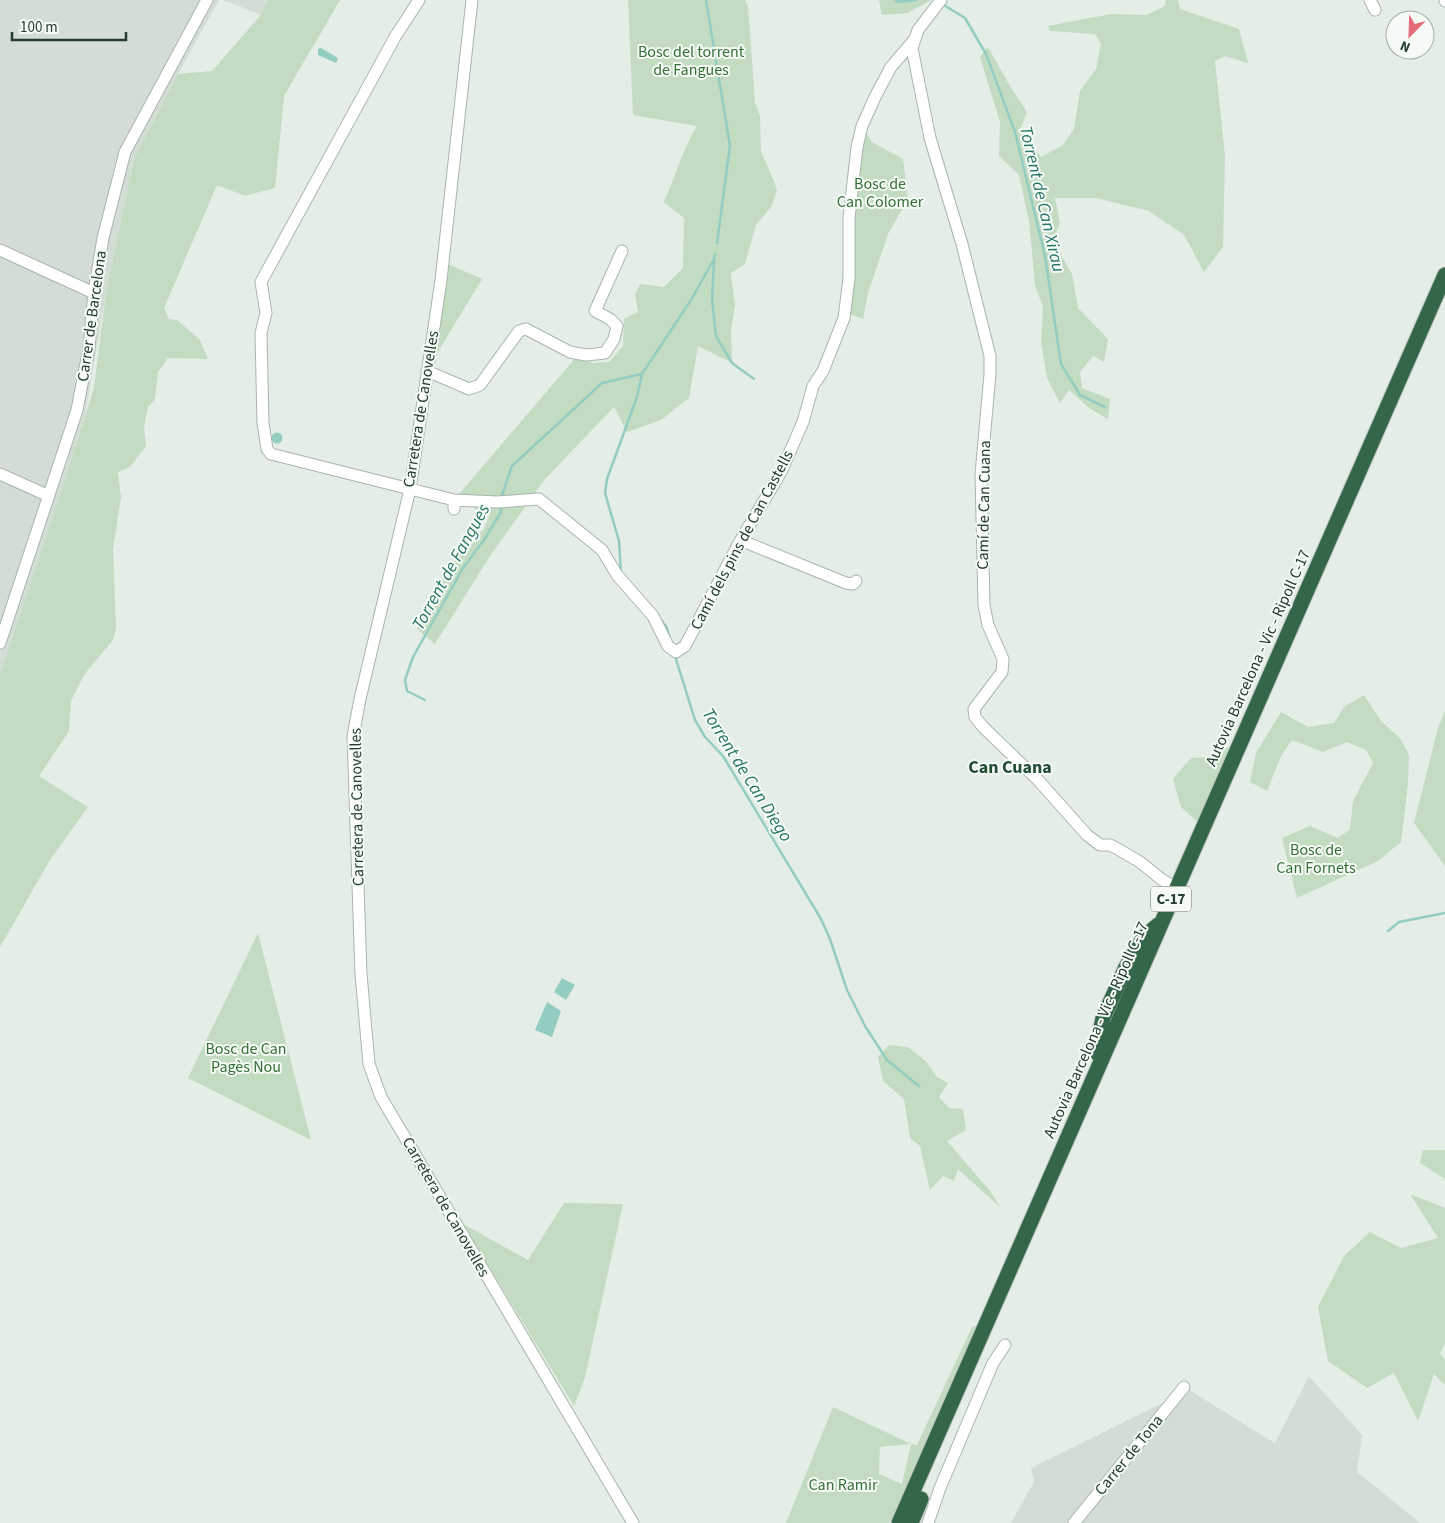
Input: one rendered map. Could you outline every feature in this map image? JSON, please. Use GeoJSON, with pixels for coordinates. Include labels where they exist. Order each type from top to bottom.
{"type":"FeatureCollection","features":[{"type":"Feature","properties":{"kind":"highway","name":"Autovia Barcelona - Vic - Ripoll C-17"},"geometry":{"type":"LineString","coordinates":[[899,1523],[986,1327],[985,1316],[998,1284],[996,1276],[1003,1270],[1014,1246],[1027,1231],[1101,1060],[1096,1051],[1103,1018],[1126,967],[1144,937],[1161,922],[1445,275]]}},
{"type":"Feature","properties":{"kind":"highway","name":"Autovia Barcelona - Vic - Ripoll C-17"},"geometry":{"type":"LineString","coordinates":[[912,1523],[919,1503],[1445,298]]}},
{"type":"Feature","properties":{"kind":"street","name":"Carrer de Barcelona"},"geometry":{"type":"LineString","coordinates":[[0,642],[76,410],[89,348],[94,293],[103,238],[125,152],[207,0]]}},
{"type":"Feature","properties":{"kind":"street","name":"Camí dels pins de Can Castells"},"geometry":{"type":"LineString","coordinates":[[419,0],[395,37],[262,282],[266,313],[262,333],[263,422],[267,448],[271,454],[410,489],[454,504],[539,499],[602,550],[618,576],[653,616],[668,646],[676,652],[685,646],[739,543],[781,472],[803,422],[813,386],[823,371],[844,318],[849,278],[849,218],[857,147],[862,126],[891,68],[916,37]]}},
{"type":"Feature","properties":{"kind":"street","name":"Carretera de Canovelles"},"geometry":{"type":"LineString","coordinates":[[472,0],[441,280],[410,489],[360,698],[353,736],[361,968],[369,1064],[381,1097],[633,1523]]}},
{"type":"Feature","properties":{"kind":"street","name":"Camí de Can Cuana"},"geometry":{"type":"LineString","coordinates":[[941,0],[918,30],[912,48],[930,138],[962,244],[990,356],[981,474],[984,605],[988,625],[1002,659],[1002,672],[974,709],[975,717],[1038,780],[1087,835],[1100,845],[1110,845],[1132,857],[1176,888]]}},
{"type":"Feature","properties":{"kind":"street"},"geometry":{"type":"LineString","coordinates":[[0,250],[94,293]]}},
{"type":"Feature","properties":{"kind":"street"},"geometry":{"type":"LineString","coordinates":[[427,372],[470,390],[480,384],[519,331],[526,329],[570,352],[586,355],[605,353],[614,339],[617,326],[610,319],[595,311],[622,251]]}},
{"type":"Feature","properties":{"kind":"street"},"geometry":{"type":"LineString","coordinates":[[0,474],[49,496]]}},
{"type":"Feature","properties":{"kind":"street"},"geometry":{"type":"LineString","coordinates":[[739,543],[745,542],[846,583],[853,584],[856,581]]}},
{"type":"Feature","properties":{"kind":"street"},"geometry":{"type":"LineString","coordinates":[[928,1523],[940,1488],[989,1372],[1005,1345]]}},
{"type":"Feature","properties":{"kind":"street","name":"Carrer de Tona"},"geometry":{"type":"LineString","coordinates":[[1078,1521],[1184,1387]]}},
{"type":"Feature","properties":{"kind":"shaded area"},"geometry":{"type":"Polygon","coordinates":[[[0,0],[219,0],[134,159],[106,293],[85,416],[57,506],[0,674],[0,0]]]}},
{"type":"Feature","properties":{"kind":"shaded area"},"geometry":{"type":"Polygon","coordinates":[[[223,0],[268,0],[261,15],[223,0]]]}},
{"type":"Feature","properties":{"kind":"shaded area"},"geometry":{"type":"Polygon","coordinates":[[[1309,1376],[1362,1435],[1357,1472],[1420,1523],[1011,1523],[1034,1482],[1031,1468],[1189,1390],[1275,1443],[1309,1376]]]}},
{"type":"Feature","properties":{"kind":"green space"},"geometry":{"type":"Polygon","coordinates":[[[268,0],[340,0],[284,96],[275,188],[245,196],[217,185],[164,308],[169,319],[177,320],[200,340],[208,359],[168,358],[158,372],[155,400],[148,407],[144,427],[146,446],[130,467],[118,472],[121,497],[113,549],[116,628],[113,640],[84,675],[71,701],[69,731],[39,776],[88,807],[50,860],[0,947],[0,674],[94,388],[106,293],[134,159],[178,74],[212,71],[261,15],[268,0]]]}},
{"type":"Feature","properties":{"kind":"green space","name":"Bosc del torrent de Fangues"},"geometry":{"type":"Polygon","coordinates":[[[628,0],[745,0],[748,6],[755,103],[760,116],[761,151],[777,189],[772,206],[756,225],[745,264],[731,273],[735,306],[731,330],[732,363],[698,346],[689,398],[661,420],[627,432],[614,407],[545,479],[490,556],[435,644],[417,629],[440,583],[464,548],[484,529],[490,514],[454,500],[577,356],[592,363],[609,362],[623,346],[624,319],[638,312],[635,295],[640,284],[664,287],[683,268],[684,218],[664,202],[683,154],[697,126],[633,115],[628,0]]]}},
{"type":"Feature","properties":{"kind":"green space"},"geometry":{"type":"Polygon","coordinates":[[[879,0],[931,0],[908,13],[882,15],[879,0]]]}},
{"type":"Feature","properties":{"kind":"green space"},"geometry":{"type":"Polygon","coordinates":[[[1166,0],[1178,0],[1180,9],[1239,29],[1248,63],[1225,56],[1215,61],[1225,156],[1223,247],[1204,272],[1184,235],[1149,211],[1096,198],[1055,198],[1060,222],[1053,241],[1072,274],[1078,308],[1108,339],[1104,362],[1093,356],[1080,372],[1082,388],[1110,399],[1108,419],[1089,408],[1069,390],[1060,403],[1047,378],[1041,341],[1043,307],[1035,285],[1029,221],[1019,175],[999,156],[1000,122],[980,57],[988,47],[1027,112],[1020,130],[1041,157],[1063,145],[1074,129],[1080,91],[1096,69],[1101,44],[1095,34],[1050,31],[1048,26],[1111,14],[1147,15],[1165,6],[1166,0]]]}},
{"type":"Feature","properties":{"kind":"green space","name":"Bosc de Can Colomer"},"geometry":{"type":"Polygon","coordinates":[[[862,126],[872,142],[903,159],[908,199],[888,234],[868,293],[863,319],[845,312],[862,126]]]}},
{"type":"Feature","properties":{"kind":"green space"},"geometry":{"type":"Polygon","coordinates":[[[446,263],[482,279],[433,360],[446,263]]]}},
{"type":"Feature","properties":{"kind":"green space","name":"Bosc de Can Fornets"},"geometry":{"type":"Polygon","coordinates":[[[1364,695],[1381,721],[1400,738],[1409,755],[1408,784],[1401,842],[1378,861],[1297,898],[1282,838],[1310,826],[1338,838],[1350,829],[1353,801],[1373,763],[1366,750],[1347,742],[1323,752],[1292,740],[1281,756],[1267,791],[1250,782],[1256,753],[1281,712],[1308,727],[1334,723],[1344,707],[1364,695]]]}},
{"type":"Feature","properties":{"kind":"green space"},"geometry":{"type":"Polygon","coordinates":[[[1445,711],[1445,866],[1414,823],[1438,728],[1445,711]]]}},
{"type":"Feature","properties":{"kind":"green space"},"geometry":{"type":"Polygon","coordinates":[[[1235,744],[1200,824],[1181,807],[1173,779],[1191,758],[1207,757],[1235,744]]]}},
{"type":"Feature","properties":{"kind":"green space","name":"Bosc de Can Pagès Nou"},"geometry":{"type":"Polygon","coordinates":[[[258,933],[311,1140],[188,1078],[258,933]]]}},
{"type":"Feature","properties":{"kind":"green space"},"geometry":{"type":"Polygon","coordinates":[[[889,1045],[908,1047],[926,1061],[937,1077],[948,1083],[939,1097],[949,1108],[963,1109],[966,1130],[947,1141],[991,1192],[1000,1207],[958,1169],[954,1181],[943,1176],[930,1190],[920,1146],[910,1138],[904,1099],[883,1081],[878,1057],[889,1045]]]}},
{"type":"Feature","properties":{"kind":"green space"},"geometry":{"type":"Polygon","coordinates":[[[1423,1150],[1445,1150],[1445,1179],[1420,1163],[1423,1150]]]}},
{"type":"Feature","properties":{"kind":"green space"},"geometry":{"type":"Polygon","coordinates":[[[1410,1194],[1445,1208],[1445,1343],[1440,1353],[1445,1360],[1445,1384],[1434,1374],[1418,1421],[1394,1373],[1367,1388],[1328,1361],[1318,1307],[1344,1256],[1370,1232],[1401,1248],[1438,1238],[1410,1194]]]}},
{"type":"Feature","properties":{"kind":"green space"},"geometry":{"type":"Polygon","coordinates":[[[564,1203],[623,1204],[585,1377],[574,1406],[463,1224],[528,1260],[564,1203]]]}},
{"type":"Feature","properties":{"kind":"green space","name":"Can Ramir"},"geometry":{"type":"Polygon","coordinates":[[[981,1324],[910,1487],[889,1523],[786,1523],[833,1407],[911,1444],[917,1445],[972,1327],[981,1324]],[[911,1444],[880,1447],[879,1474],[902,1484],[911,1444]]]}},
{"type":"Feature","properties":{"kind":"water"},"geometry":{"type":"Polygon","coordinates":[[[321,48],[338,58],[336,63],[318,55],[318,49],[321,48]]]}},
{"type":"Feature","properties":{"kind":"water"},"geometry":{"type":"Polygon","coordinates":[[[277,432],[283,438],[277,444],[271,438],[277,432]]]}},
{"type":"Feature","properties":{"kind":"water"},"geometry":{"type":"Polygon","coordinates":[[[562,978],[575,985],[566,1000],[554,992],[562,978]]]}},
{"type":"Feature","properties":{"kind":"water"},"geometry":{"type":"Polygon","coordinates":[[[547,1002],[561,1011],[552,1037],[535,1030],[547,1002]]]}},
{"type":"Feature","properties":{"kind":"waterway","name":"Torrent de Fangues"},"geometry":{"type":"LineString","coordinates":[[706,0],[730,146],[717,243]]}},
{"type":"Feature","properties":{"kind":"waterway","name":"Torrent de Can Xirau"},"geometry":{"type":"LineString","coordinates":[[896,0],[897,2],[916,0]]}},
{"type":"Feature","properties":{"kind":"waterway","name":"Torrent de Can Xirau"},"geometry":{"type":"LineString","coordinates":[[942,4],[965,18],[986,54],[1015,132],[1045,256],[1061,364],[1080,395],[1105,407]]}},
{"type":"Feature","properties":{"kind":"waterway","name":"Torrent de Fangues"},"geometry":{"type":"LineString","coordinates":[[501,498],[512,466],[602,383],[642,374],[691,300],[715,254]]}},
{"type":"Feature","properties":{"kind":"waterway"},"geometry":{"type":"LineString","coordinates":[[714,261],[712,299],[716,336],[732,363],[754,379]]}},
{"type":"Feature","properties":{"kind":"waterway","name":"Torrent de Can Diego"},"geometry":{"type":"LineString","coordinates":[[621,573],[619,541],[605,493],[607,479],[637,397],[642,374]]}},
{"type":"Feature","properties":{"kind":"waterway","name":"Torrent de Fangues"},"geometry":{"type":"LineString","coordinates":[[425,700],[407,691],[405,680],[413,657],[463,568],[484,540],[501,512],[501,506]]}},
{"type":"Feature","properties":{"kind":"waterway","name":"Torrent de Can Diego"},"geometry":{"type":"LineString","coordinates":[[662,621],[667,628],[670,639]]}},
{"type":"Feature","properties":{"kind":"waterway","name":"Torrent de Can Diego"},"geometry":{"type":"LineString","coordinates":[[675,656],[695,720],[705,737],[723,756],[821,919],[830,939],[847,990],[865,1026],[887,1060],[919,1086]]}},
{"type":"Feature","properties":{"kind":"waterway"},"geometry":{"type":"LineString","coordinates":[[1388,931],[1399,922],[1445,913]]}},
{"type":"Feature","properties":{"kind":"district","name":"Can Cuana"},"geometry":{"type":"Point","coordinates":[1010,767]}}]}
